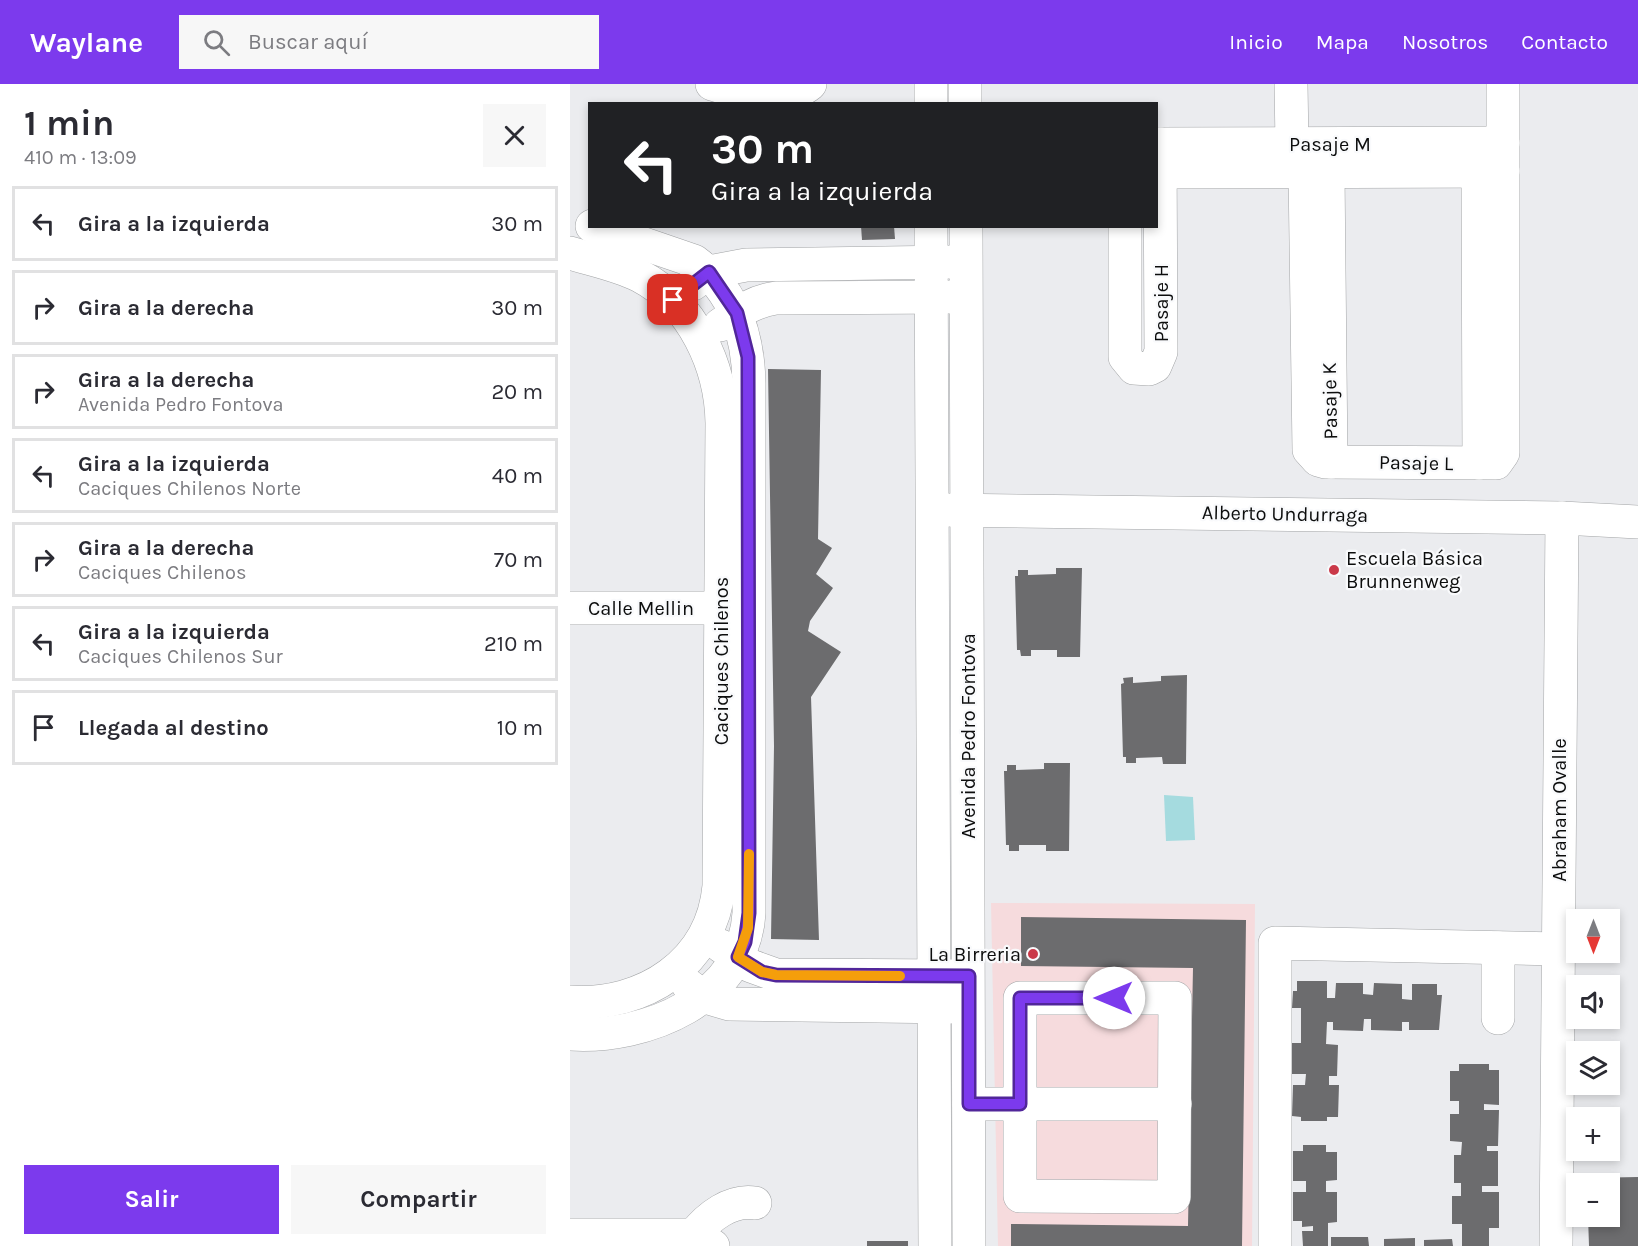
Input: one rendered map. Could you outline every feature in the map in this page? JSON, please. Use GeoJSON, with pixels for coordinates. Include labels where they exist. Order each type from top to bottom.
{"type":"FeatureCollection","features":[{"type":"Feature","properties":{"kind":"street"},"geometry":{"type":"LineString","coordinates":[[712,84],[745,93],[777,96],[801,90],[810,84]]}},
{"type":"Feature","properties":{"kind":"street"},"geometry":{"type":"LineString","coordinates":[[931,84],[931,102]]}},
{"type":"Feature","properties":{"kind":"street"},"geometry":{"type":"LineString","coordinates":[[965,84],[965,102]]}},
{"type":"Feature","properties":{"kind":"street","name":"Pasaje K"},"geometry":{"type":"LineString","coordinates":[[1292,84],[1313,158],[1331,462]]}},
{"type":"Feature","properties":{"kind":"street"},"geometry":{"type":"LineString","coordinates":[[1495,162],[1503,84]]}},
{"type":"Feature","properties":{"kind":"street","name":"Pasaje M"},"geometry":{"type":"LineString","coordinates":[[1158,158],[1313,158],[1495,162]]}},
{"type":"Feature","properties":{"kind":"street","name":"Pasaje H"},"geometry":{"type":"LineString","coordinates":[[1125,228],[1125,357],[1134,368],[1149,369],[1155,366],[1161,352],[1158,158]]}},
{"type":"Feature","properties":{"kind":"street","name":"Pasaje L"},"geometry":{"type":"LineString","coordinates":[[1331,462],[1489,462],[1495,162]]}},
{"type":"Feature","properties":{"kind":"street"},"geometry":{"type":"LineString","coordinates":[[570,220],[588,225]]}},
{"type":"Feature","properties":{"kind":"street"},"geometry":{"type":"LineString","coordinates":[[597,228],[683,256],[709,272]]}},
{"type":"Feature","properties":{"kind":"street","name":"Avenida Pedro Fontova"},"geometry":{"type":"LineString","coordinates":[[931,228],[935,1246]]}},
{"type":"Feature","properties":{"kind":"street","name":"Avenida Pedro Fontova"},"geometry":{"type":"LineString","coordinates":[[966,228],[969,1246]]}},
{"type":"Feature","properties":{"kind":"street","name":"Caciques Chilenos"},"geometry":{"type":"LineString","coordinates":[[570,253],[638,275],[673,300],[701,339],[714,368],[722,404],[735,608],[749,913],[745,942],[738,957]]}},
{"type":"Feature","properties":{"kind":"street"},"geometry":{"type":"LineString","coordinates":[[673,300],[709,272],[746,265],[966,261]]}},
{"type":"Feature","properties":{"kind":"street","name":"Caciques Chilenos"},"geometry":{"type":"LineString","coordinates":[[674,974],[705,934],[716,908],[719,886],[748,357],[737,313],[709,272]]}},
{"type":"Feature","properties":{"kind":"street"},"geometry":{"type":"LineString","coordinates":[[701,339],[737,313],[762,300],[966,297]]}},
{"type":"Feature","properties":{"kind":"street","name":"Alberto Undurraga"},"geometry":{"type":"LineString","coordinates":[[932,509],[1562,518],[1638,522]]}},
{"type":"Feature","properties":{"kind":"street","name":"Abraham Ovalle"},"geometry":{"type":"LineString","coordinates":[[1556,1246],[1562,518]]}},
{"type":"Feature","properties":{"kind":"street","name":"Calle Mellin"},"geometry":{"type":"LineString","coordinates":[[570,608],[735,608]]}},
{"type":"Feature","properties":{"kind":"street"},"geometry":{"type":"LineString","coordinates":[[705,934],[762,972],[934,991],[969,992]]}},
{"type":"Feature","properties":{"kind":"street"},"geometry":{"type":"LineString","coordinates":[[1275,1246],[1275,943],[1558,949]]}},
{"type":"Feature","properties":{"kind":"street"},"geometry":{"type":"LineString","coordinates":[[1498,948],[1498,1018]]}},
{"type":"Feature","properties":{"kind":"street"},"geometry":{"type":"LineString","coordinates":[[570,1034],[597,1034],[649,1025],[667,1018],[702,996],[727,974],[738,957]]}},
{"type":"Feature","properties":{"kind":"street"},"geometry":{"type":"LineString","coordinates":[[570,1002],[620,997],[654,985],[674,974],[702,996],[729,1004],[752,1006],[934,991]]}},
{"type":"Feature","properties":{"kind":"street"},"geometry":{"type":"LineString","coordinates":[[1020,998],[1175,998],[1174,1197],[1020,1196],[1020,1104],[1020,998]]}},
{"type":"Feature","properties":{"kind":"street"},"geometry":{"type":"LineString","coordinates":[[969,1104],[1175,1104]]}},
{"type":"Feature","properties":{"kind":"street"},"geometry":{"type":"LineString","coordinates":[[570,1235],[703,1241],[708,1220],[742,1202],[755,1203]]}},
{"type":"Feature","properties":{"kind":"shaded area"},"geometry":{"type":"Polygon","coordinates":[[[991,903],[1255,904],[1252,1246],[998,1246],[991,903]]]}},
{"type":"Feature","properties":{"kind":"water"},"geometry":{"type":"Polygon","coordinates":[[[1164,795],[1193,797],[1195,840],[1166,841],[1164,795]]]}},
{"type":"Feature","properties":{"kind":"building"},"geometry":{"type":"Polygon","coordinates":[[[861,228],[894,228],[895,239],[862,240],[861,228]]]}},
{"type":"Feature","properties":{"kind":"building"},"geometry":{"type":"Polygon","coordinates":[[[768,369],[821,370],[818,539],[832,548],[816,574],[833,588],[810,621],[808,631],[841,652],[811,697],[819,940],[771,939],[774,746],[768,369]]]}},
{"type":"Feature","properties":{"kind":"building"},"geometry":{"type":"Polygon","coordinates":[[[1056,568],[1082,568],[1080,657],[1057,657],[1057,650],[1031,650],[1031,656],[1021,656],[1020,650],[1017,650],[1015,576],[1018,576],[1018,570],[1028,570],[1028,575],[1056,574],[1056,568]]]}},
{"type":"Feature","properties":{"kind":"building"},"geometry":{"type":"Polygon","coordinates":[[[1187,675],[1186,764],[1163,764],[1162,757],[1136,758],[1136,763],[1126,763],[1126,757],[1123,757],[1121,684],[1124,683],[1123,678],[1133,677],[1133,683],[1161,681],[1161,676],[1187,675]]]}},
{"type":"Feature","properties":{"kind":"building"},"geometry":{"type":"Polygon","coordinates":[[[1044,763],[1070,763],[1069,851],[1046,851],[1046,845],[1019,845],[1019,851],[1009,851],[1009,845],[1006,845],[1004,771],[1007,771],[1007,765],[1016,765],[1016,770],[1044,769],[1044,763]]]}},
{"type":"Feature","properties":{"kind":"building"},"geometry":{"type":"Polygon","coordinates":[[[1021,917],[1246,920],[1242,1246],[1011,1246],[1011,1224],[1188,1226],[1193,968],[1021,966],[1021,917]]]}},
{"type":"Feature","properties":{"kind":"building"},"geometry":{"type":"Polygon","coordinates":[[[1297,981],[1327,981],[1327,998],[1335,998],[1336,983],[1363,983],[1363,994],[1373,995],[1374,983],[1402,984],[1402,999],[1412,1000],[1412,984],[1437,984],[1437,995],[1442,995],[1439,1030],[1409,1030],[1409,1022],[1402,1022],[1402,1031],[1371,1030],[1371,1019],[1364,1019],[1363,1031],[1333,1030],[1333,1022],[1327,1022],[1326,1044],[1338,1045],[1337,1076],[1329,1076],[1329,1085],[1339,1085],[1338,1117],[1327,1117],[1327,1121],[1301,1121],[1301,1117],[1292,1116],[1293,1085],[1305,1085],[1306,1074],[1291,1074],[1292,1043],[1301,1043],[1301,1008],[1292,1008],[1293,991],[1297,991],[1297,981]]]}},
{"type":"Feature","properties":{"kind":"building"},"geometry":{"type":"Polygon","coordinates":[[[1459,1064],[1489,1064],[1489,1070],[1499,1070],[1499,1105],[1484,1104],[1484,1110],[1499,1110],[1498,1146],[1487,1146],[1487,1151],[1498,1151],[1498,1186],[1482,1186],[1482,1192],[1499,1192],[1499,1228],[1489,1228],[1489,1246],[1462,1246],[1462,1224],[1452,1224],[1452,1196],[1461,1196],[1461,1183],[1454,1183],[1454,1155],[1461,1155],[1462,1142],[1450,1141],[1450,1114],[1459,1114],[1459,1101],[1450,1101],[1450,1071],[1459,1071],[1459,1064]]]}},
{"type":"Feature","properties":{"kind":"building"},"geometry":{"type":"Polygon","coordinates":[[[1303,1145],[1326,1145],[1326,1152],[1337,1152],[1337,1180],[1326,1181],[1326,1192],[1337,1192],[1337,1222],[1328,1223],[1328,1246],[1303,1246],[1302,1231],[1313,1231],[1313,1226],[1302,1227],[1302,1221],[1293,1221],[1293,1192],[1306,1192],[1306,1181],[1293,1181],[1293,1151],[1303,1151],[1303,1145]]]}},
{"type":"Feature","properties":{"kind":"building"},"geometry":{"type":"Polygon","coordinates":[[[1620,1177],[1638,1177],[1638,1246],[1589,1246],[1588,1227],[1620,1227],[1620,1177]]]}},
{"type":"Feature","properties":{"kind":"building"},"geometry":{"type":"Polygon","coordinates":[[[1331,1237],[1368,1237],[1369,1246],[1331,1246],[1331,1237]]]}},
{"type":"Feature","properties":{"kind":"building"},"geometry":{"type":"Polygon","coordinates":[[[1415,1238],[1415,1246],[1384,1246],[1384,1239],[1415,1238]]]}},
{"type":"Feature","properties":{"kind":"building"},"geometry":{"type":"Polygon","coordinates":[[[1452,1239],[1453,1246],[1424,1246],[1424,1240],[1452,1239]]]}},
{"type":"Feature","properties":{"kind":"building"},"geometry":{"type":"Polygon","coordinates":[[[867,1241],[908,1241],[908,1246],[867,1246],[867,1241]]]}},
{"type":"Feature","properties":{"kind":"slow traffic"},"geometry":{"type":"LineString","coordinates":[[749,854],[748,928],[738,957],[762,972],[776,975],[900,976]]}},
{"type":"Feature","properties":{"kind":"place","name":"Escuela Básica Brunnenweg"},"geometry":{"type":"Point","coordinates":[1334,570]}},
{"type":"Feature","properties":{"kind":"place","name":"La Birreria"},"geometry":{"type":"Point","coordinates":[1033,954]}},
{"type":"Feature","properties":{"kind":"route"},"geometry":{"type":"LineString","coordinates":[[673,300],[709,272],[737,313],[745,337],[748,357],[749,913],[745,942],[738,957],[762,972],[776,975],[969,976],[969,1104],[1020,1104],[1020,998],[1114,998]]}}]}
